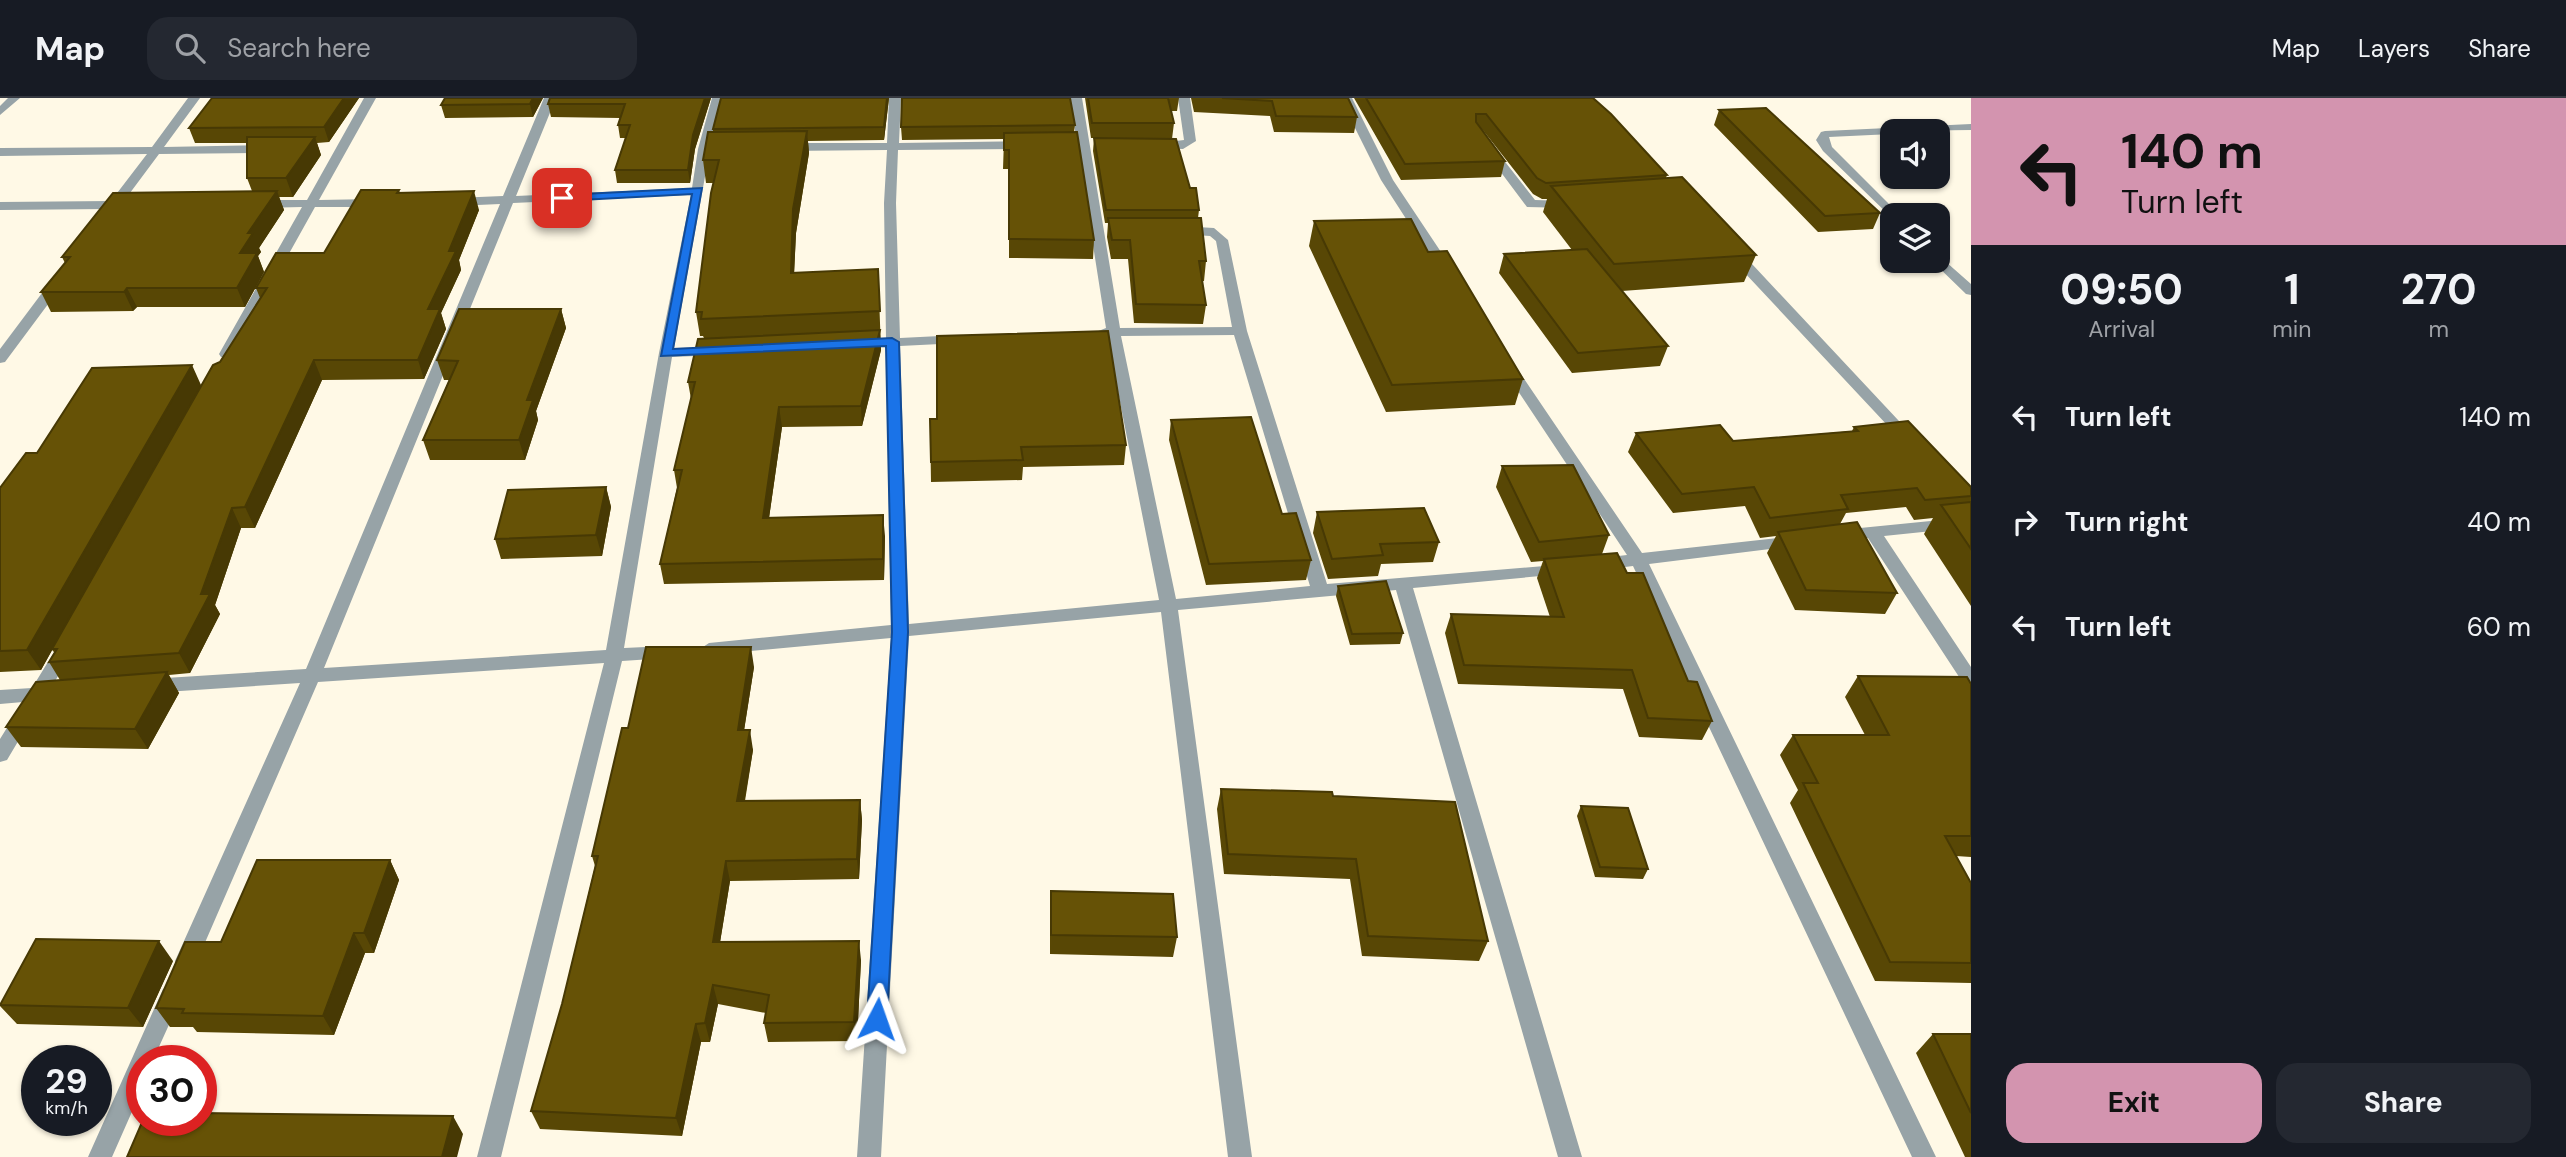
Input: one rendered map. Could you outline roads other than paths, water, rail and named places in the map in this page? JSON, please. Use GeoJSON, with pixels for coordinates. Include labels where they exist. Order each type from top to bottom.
{"type":"FeatureCollection","features":[{"type":"Feature","properties":{"kind":"street"},"geometry":{"type":"LineString","coordinates":[[0,112],[13,98]]}},
{"type":"Feature","properties":{"kind":"street"},"geometry":{"type":"LineString","coordinates":[[111,211],[194,98]]}},
{"type":"Feature","properties":{"kind":"street"},"geometry":{"type":"LineString","coordinates":[[222,363],[309,203],[335,148],[370,98]]}},
{"type":"Feature","properties":{"kind":"street"},"geometry":{"type":"LineString","coordinates":[[149,1045],[313,673],[550,98]]}},
{"type":"Feature","properties":{"kind":"street"},"geometry":{"type":"LineString","coordinates":[[489,1157],[614,657],[666,353],[704,149],[718,98]]}},
{"type":"Feature","properties":{"kind":"street"},"geometry":{"type":"LineString","coordinates":[[869,1157],[900,632],[892,342],[892,146],[895,98]]}},
{"type":"Feature","properties":{"kind":"street"},"geometry":{"type":"LineString","coordinates":[[1076,98],[1082,144],[1103,230],[1114,332],[1168,603],[1240,1157]]}},
{"type":"Feature","properties":{"kind":"street"},"geometry":{"type":"LineString","coordinates":[[1145,146],[1170,146],[1190,141],[1184,98]]}},
{"type":"Feature","properties":{"kind":"street"},"geometry":{"type":"LineString","coordinates":[[1346,98],[1387,180],[1451,279]]}},
{"type":"Feature","properties":{"kind":"street"},"geometry":{"type":"LineString","coordinates":[[1882,203],[1827,149],[1822,140],[1825,134],[1971,127]]}},
{"type":"Feature","properties":{"kind":"street"},"geometry":{"type":"LineString","coordinates":[[771,148],[1041,145]]}},
{"type":"Feature","properties":{"kind":"street"},"geometry":{"type":"LineString","coordinates":[[1486,145],[1531,204],[1578,204]]}},
{"type":"Feature","properties":{"kind":"street"},"geometry":{"type":"LineString","coordinates":[[0,152],[288,148]]}},
{"type":"Feature","properties":{"kind":"street"},"geometry":{"type":"LineString","coordinates":[[704,149],[718,148]]}},
{"type":"Feature","properties":{"kind":"street"},"geometry":{"type":"LineString","coordinates":[[441,202],[698,191]]}},
{"type":"Feature","properties":{"kind":"street"},"geometry":{"type":"LineString","coordinates":[[240,204],[388,202]]}},
{"type":"Feature","properties":{"kind":"street"},"geometry":{"type":"LineString","coordinates":[[0,206],[111,211],[143,205]]}},
{"type":"Feature","properties":{"kind":"street"},"geometry":{"type":"LineString","coordinates":[[1165,230],[1206,230],[1220,236],[1240,331],[1320,590]]}},
{"type":"Feature","properties":{"kind":"street"},"geometry":{"type":"LineString","coordinates":[[1727,246],[1923,454]]}},
{"type":"Feature","properties":{"kind":"street"},"geometry":{"type":"LineString","coordinates":[[0,359],[66,271]]}},
{"type":"Feature","properties":{"kind":"street"},"geometry":{"type":"LineString","coordinates":[[1950,271],[1971,291]]}},
{"type":"Feature","properties":{"kind":"street"},"geometry":{"type":"LineString","coordinates":[[1086,333],[1240,331]]}},
{"type":"Feature","properties":{"kind":"street"},"geometry":{"type":"LineString","coordinates":[[866,344],[975,338]]}},
{"type":"Feature","properties":{"kind":"street"},"geometry":{"type":"LineString","coordinates":[[666,353],[733,350]]}},
{"type":"Feature","properties":{"kind":"street"},"geometry":{"type":"LineString","coordinates":[[1504,359],[1639,561],[1924,1157]]}},
{"type":"Feature","properties":{"kind":"street"},"geometry":{"type":"LineString","coordinates":[[136,687],[313,673],[614,657],[900,632],[1168,603],[1639,561],[1872,531],[1971,522]]}},
{"type":"Feature","properties":{"kind":"street"},"geometry":{"type":"LineString","coordinates":[[1872,531],[1971,681]]}},
{"type":"Feature","properties":{"kind":"street"},"geometry":{"type":"LineString","coordinates":[[1403,583],[1570,1157]]}},
{"type":"Feature","properties":{"kind":"street"},"geometry":{"type":"LineString","coordinates":[[0,755],[40,694],[74,633]]}},
{"type":"Feature","properties":{"kind":"street"},"geometry":{"type":"LineString","coordinates":[[0,697],[67,692]]}},
{"type":"Feature","properties":{"kind":"street"},"geometry":{"type":"LineString","coordinates":[[100,1157],[126,1098]]}}]}
